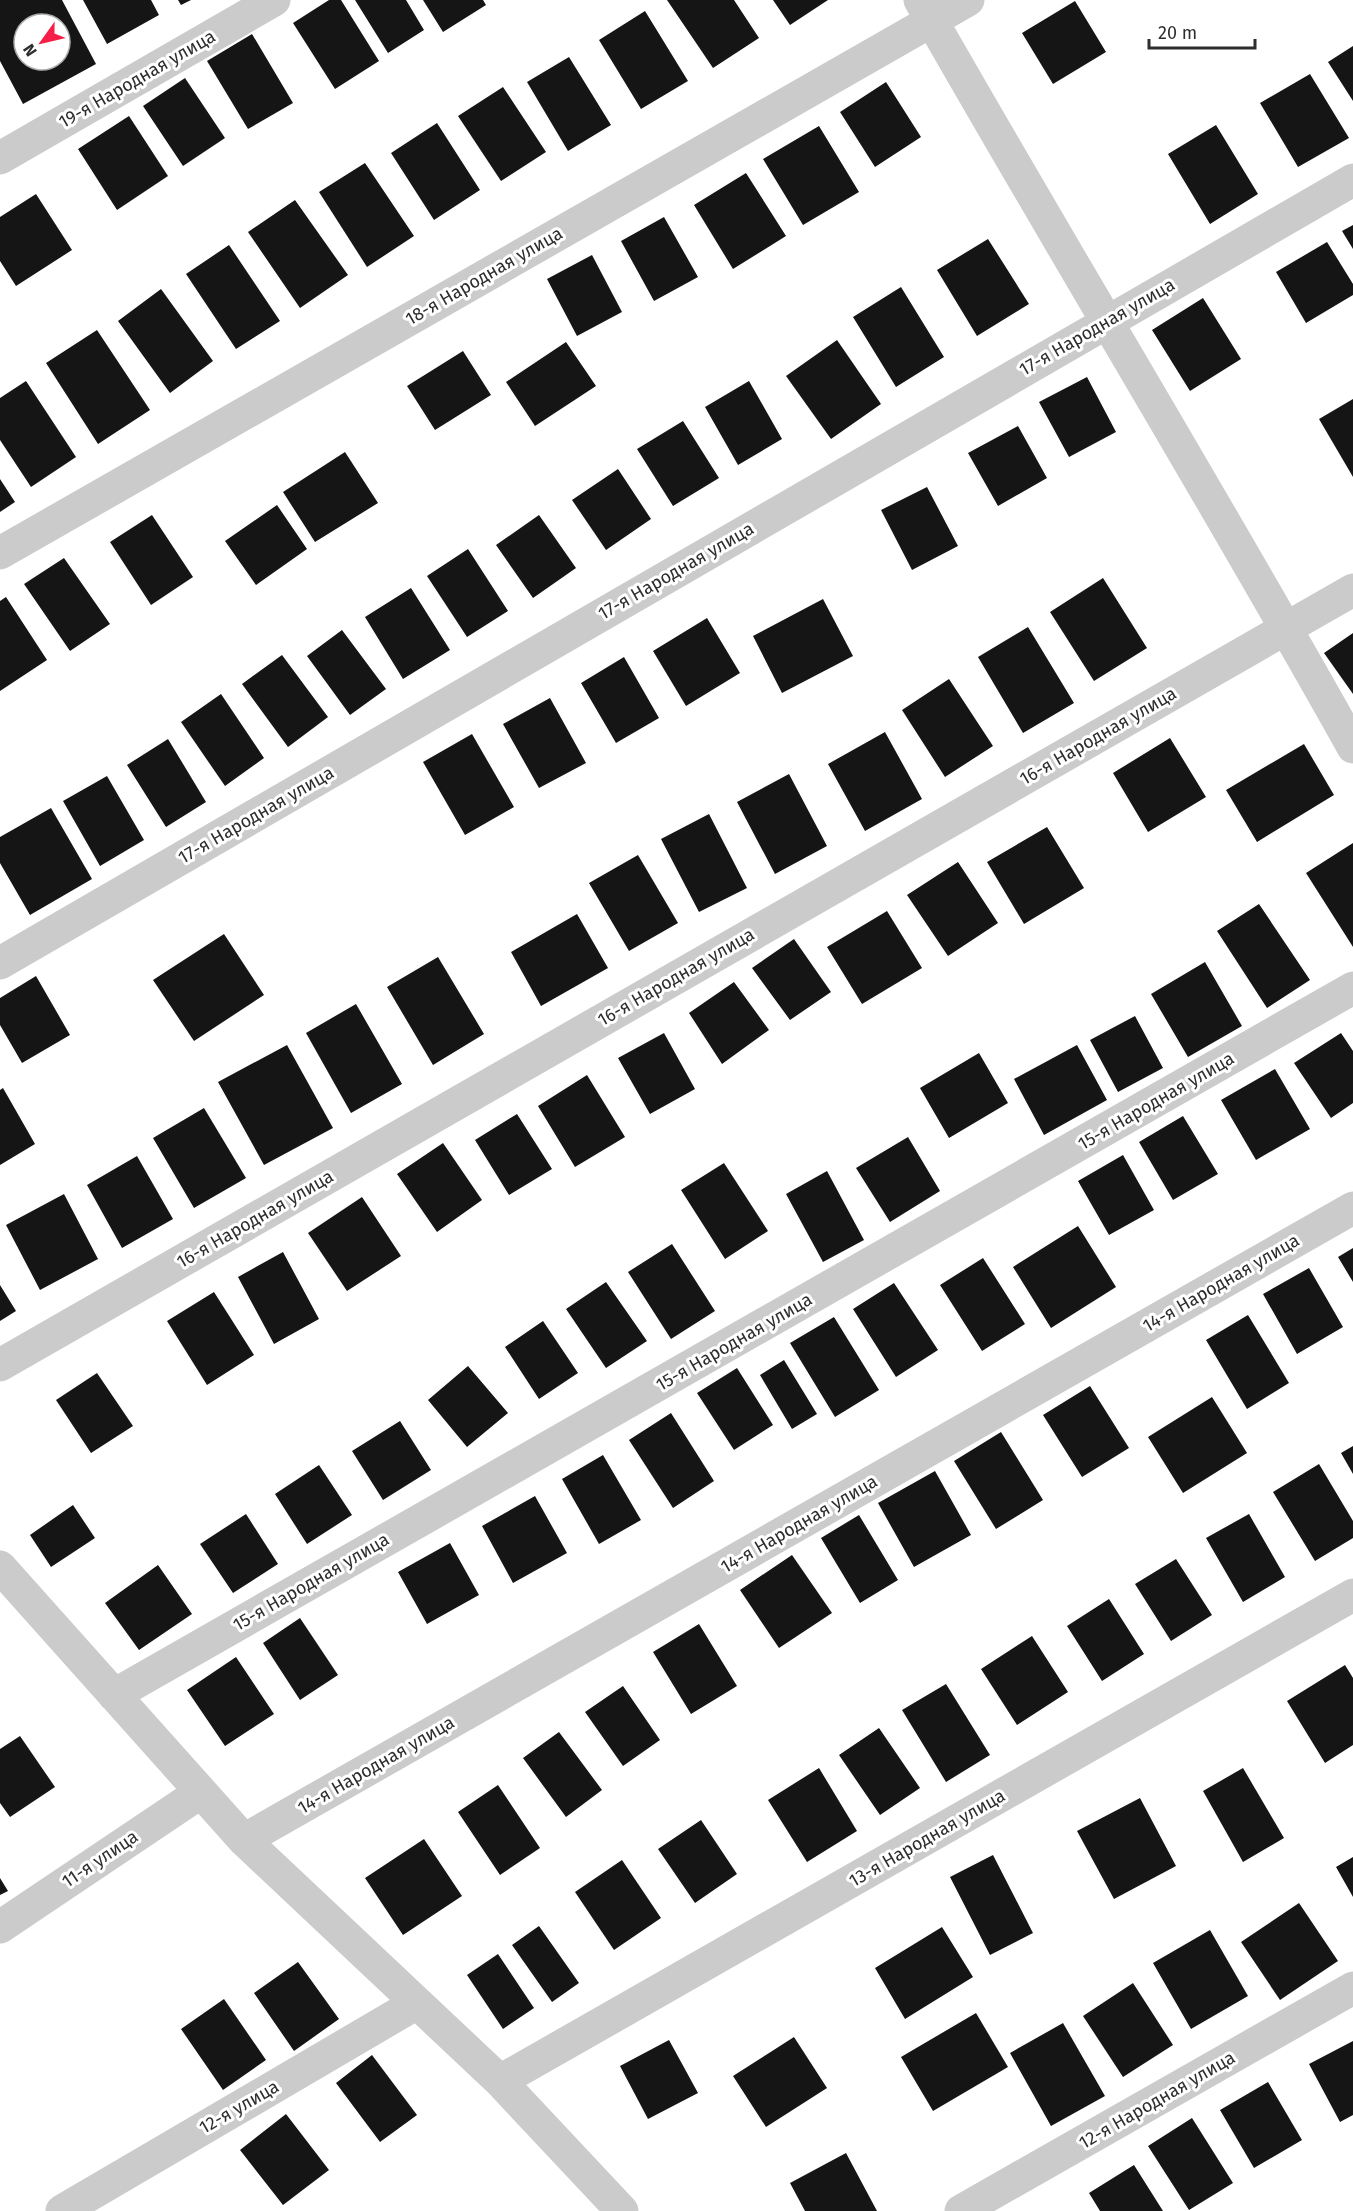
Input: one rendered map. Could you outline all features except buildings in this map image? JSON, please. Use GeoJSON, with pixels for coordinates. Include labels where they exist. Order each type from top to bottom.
{"type":"FeatureCollection","features":[{"type":"Feature","properties":{"kind":"street","name":"19-я Народная улица"},"geometry":{"type":"LineString","coordinates":[[0,158],[274,0]]}},
{"type":"Feature","properties":{"kind":"street","name":"18-я Народная улица"},"geometry":{"type":"LineString","coordinates":[[0,553],[926,10],[968,0]]}},
{"type":"Feature","properties":{"kind":"street"},"geometry":{"type":"LineString","coordinates":[[926,10],[1106,322],[1287,628],[1353,747]]}},
{"type":"Feature","properties":{"kind":"street","name":"17-я Народная улица"},"geometry":{"type":"LineString","coordinates":[[0,963],[1353,180]]}},
{"type":"Feature","properties":{"kind":"street","name":"16-я Народная улица"},"geometry":{"type":"LineString","coordinates":[[0,1365],[1353,590]]}},
{"type":"Feature","properties":{"kind":"street","name":"15-я Народная улица"},"geometry":{"type":"LineString","coordinates":[[114,1695],[1353,988]]}},
{"type":"Feature","properties":{"kind":"street","name":"14-я Народная улица"},"geometry":{"type":"LineString","coordinates":[[244,1840],[1353,1208]]}},
{"type":"Feature","properties":{"kind":"street"},"geometry":{"type":"LineString","coordinates":[[1,1569],[244,1840],[500,2082],[622,2211]]}},
{"type":"Feature","properties":{"kind":"street","name":"13-я Народная улица"},"geometry":{"type":"LineString","coordinates":[[500,2082],[1353,1595]]}},
{"type":"Feature","properties":{"kind":"street","name":"11-я улица"},"geometry":{"type":"LineString","coordinates":[[0,1927],[201,1792]]}},
{"type":"Feature","properties":{"kind":"street","name":"12-я Народная улица"},"geometry":{"type":"LineString","coordinates":[[961,2211],[1353,1988]]}},
{"type":"Feature","properties":{"kind":"street","name":"12-я улица"},"geometry":{"type":"LineString","coordinates":[[62,2211],[417,2003]]}}]}
